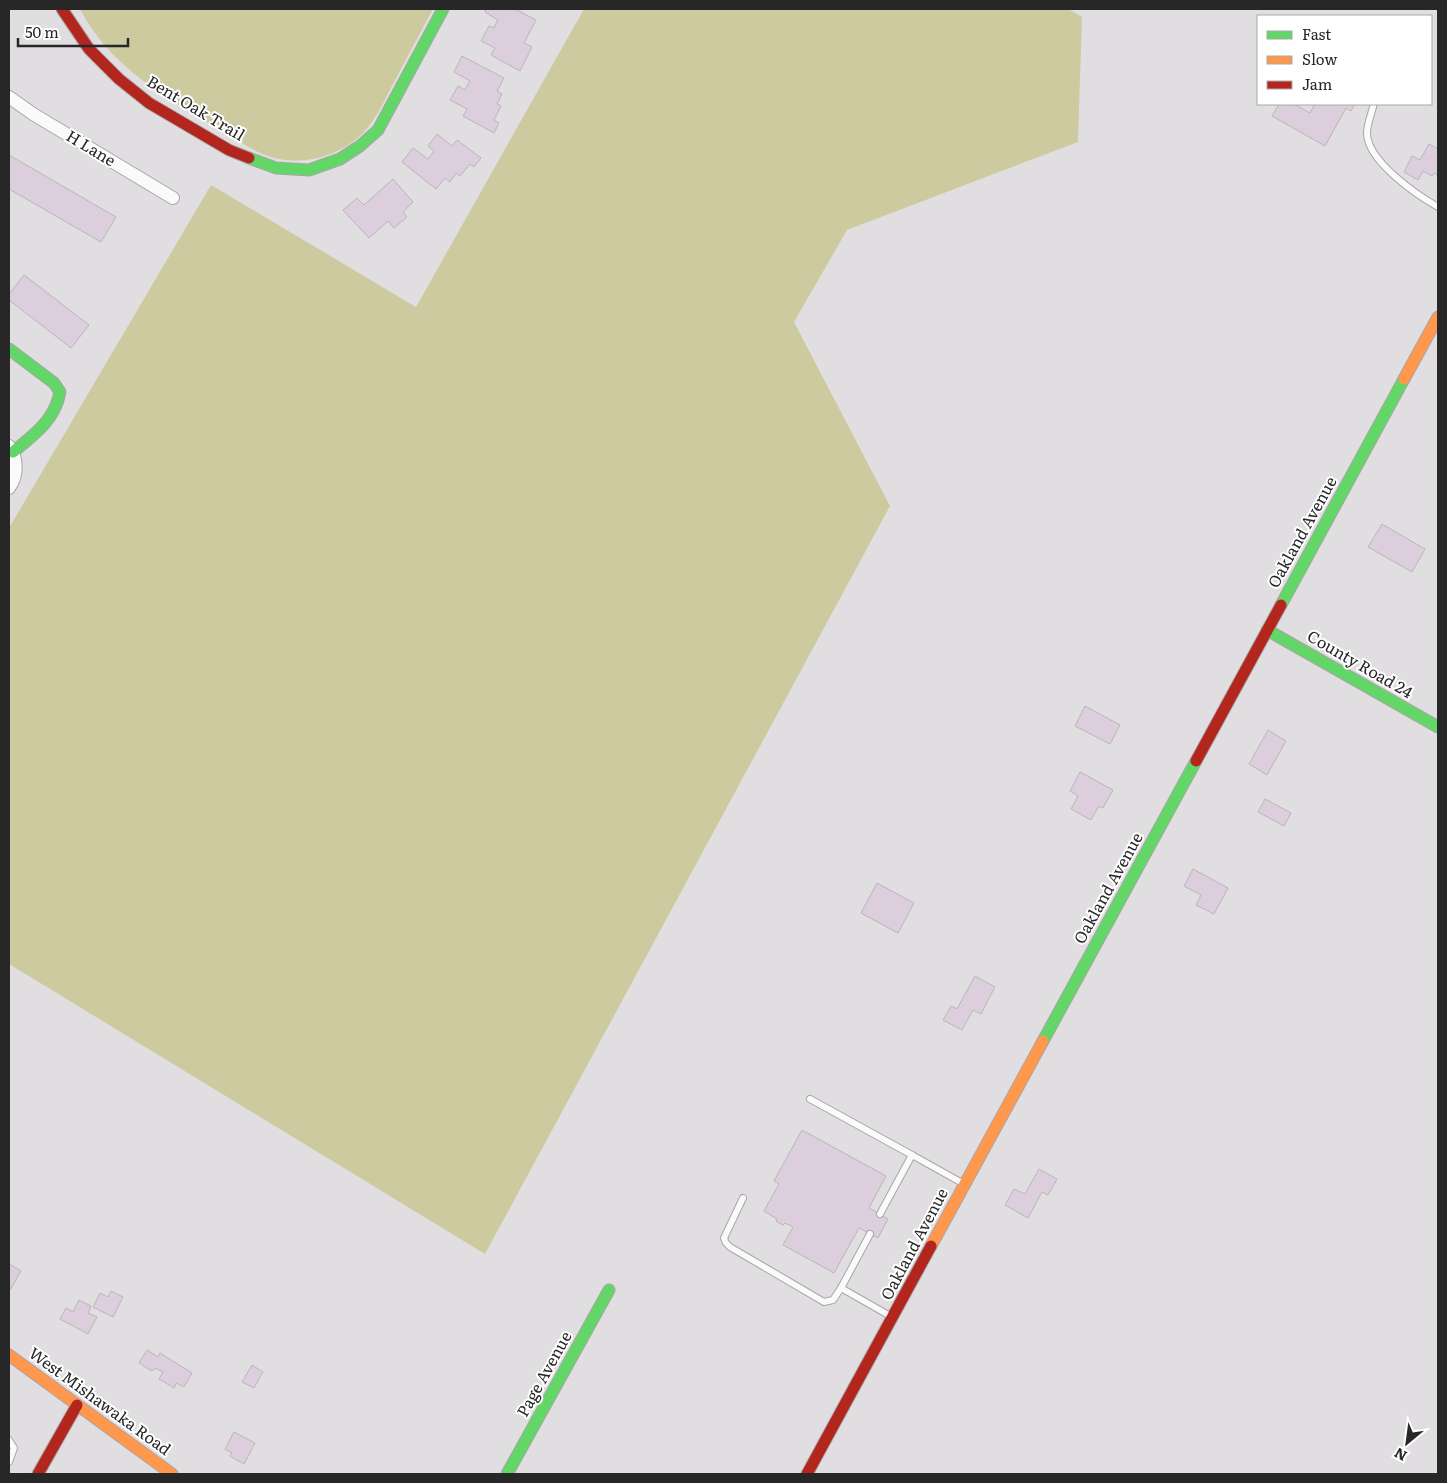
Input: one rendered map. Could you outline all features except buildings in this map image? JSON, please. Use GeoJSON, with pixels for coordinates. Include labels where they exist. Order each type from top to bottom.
{"type":"FeatureCollection","features":[{"type":"Feature","properties":{"kind":"street","name":"Bent Oak Trail"},"geometry":{"type":"LineString","coordinates":[[62,9],[89,50],[119,79],[149,103],[229,150],[276,168],[309,170],[340,159],[360,146],[378,130],[443,9]]}},
{"type":"Feature","properties":{"kind":"street","name":"H Lane"},"geometry":{"type":"LineString","coordinates":[[9,97],[33,114],[173,198]]}},
{"type":"Feature","properties":{"kind":"street","name":"Oakland Avenue"},"geometry":{"type":"LineString","coordinates":[[807,1474],[1438,317]]}},
{"type":"Feature","properties":{"kind":"street"},"geometry":{"type":"LineString","coordinates":[[9,349],[54,383],[60,392],[60,402],[35,435],[11,449],[16,464],[13,483],[9,488]]}},
{"type":"Feature","properties":{"kind":"street","name":"County Road 24"},"geometry":{"type":"LineString","coordinates":[[1267,630],[1438,727]]}},
{"type":"Feature","properties":{"kind":"street","name":"Page Avenue"},"geometry":{"type":"LineString","coordinates":[[507,1474],[609,1290]]}},
{"type":"Feature","properties":{"kind":"street","name":"West Mishawaka Road"},"geometry":{"type":"LineString","coordinates":[[9,1355],[172,1474]]}},
{"type":"Feature","properties":{"kind":"street"},"geometry":{"type":"LineString","coordinates":[[38,1474],[77,1405]]}},
{"type":"Feature","properties":{"kind":"lane"},"geometry":{"type":"LineString","coordinates":[[1373,107],[1367,135],[1373,152],[1392,176],[1438,207]]}},
{"type":"Feature","properties":{"kind":"lane"},"geometry":{"type":"LineString","coordinates":[[810,1098],[964,1185]]}},
{"type":"Feature","properties":{"kind":"lane"},"geometry":{"type":"LineString","coordinates":[[880,1214],[912,1155]]}},
{"type":"Feature","properties":{"kind":"lane"},"geometry":{"type":"LineString","coordinates":[[743,1198],[724,1238],[726,1243],[824,1302],[833,1300],[870,1234]]}},
{"type":"Feature","properties":{"kind":"lane"},"geometry":{"type":"LineString","coordinates":[[841,1288],[893,1317]]}},
{"type":"Feature","properties":{"kind":"lane"},"geometry":{"type":"LineString","coordinates":[[9,1440],[14,1448],[9,1462]]}},
{"type":"Feature","properties":{"kind":"shaded area"},"geometry":{"type":"Polygon","coordinates":[[[80,9],[433,9],[382,106],[367,129],[346,147],[318,158],[298,161],[279,159],[256,151],[160,93],[123,64],[107,48],[92,30],[80,9]]]}},
{"type":"Feature","properties":{"kind":"shaded area"},"geometry":{"type":"Polygon","coordinates":[[[584,9],[1068,9],[1082,17],[1078,142],[847,230],[794,322],[890,506],[485,1254],[9,964],[9,528],[211,185],[416,307],[584,9]]]}},
{"type":"Feature","properties":{"kind":"traffic: fast"},"geometry":{"type":"LineString","coordinates":[[249,158],[276,168],[309,170],[340,159],[360,146],[378,130],[443,9]]}},
{"type":"Feature","properties":{"kind":"traffic: fast"},"geometry":{"type":"LineString","coordinates":[[9,349],[54,383],[60,392],[54,411],[48,419],[36,433],[13,452]]}},
{"type":"Feature","properties":{"kind":"traffic: fast"},"geometry":{"type":"LineString","coordinates":[[1281,605],[1404,379]]}},
{"type":"Feature","properties":{"kind":"traffic: fast"},"geometry":{"type":"LineString","coordinates":[[1267,630],[1438,727]]}},
{"type":"Feature","properties":{"kind":"traffic: fast"},"geometry":{"type":"LineString","coordinates":[[1043,1041],[1196,761]]}},
{"type":"Feature","properties":{"kind":"traffic: fast"},"geometry":{"type":"LineString","coordinates":[[507,1474],[609,1290]]}},
{"type":"Feature","properties":{"kind":"traffic: slow"},"geometry":{"type":"LineString","coordinates":[[1404,379],[1438,317]]}},
{"type":"Feature","properties":{"kind":"traffic: slow"},"geometry":{"type":"LineString","coordinates":[[931,1246],[1043,1041]]}},
{"type":"Feature","properties":{"kind":"traffic: slow"},"geometry":{"type":"LineString","coordinates":[[9,1355],[172,1474]]}},
{"type":"Feature","properties":{"kind":"traffic: jam"},"geometry":{"type":"LineString","coordinates":[[62,9],[89,49],[119,79],[149,103],[229,150],[249,158]]}},
{"type":"Feature","properties":{"kind":"traffic: jam"},"geometry":{"type":"LineString","coordinates":[[1196,761],[1281,605]]}},
{"type":"Feature","properties":{"kind":"traffic: jam"},"geometry":{"type":"LineString","coordinates":[[807,1474],[931,1246]]}},
{"type":"Feature","properties":{"kind":"traffic: jam"},"geometry":{"type":"LineString","coordinates":[[38,1474],[77,1405]]}}]}
